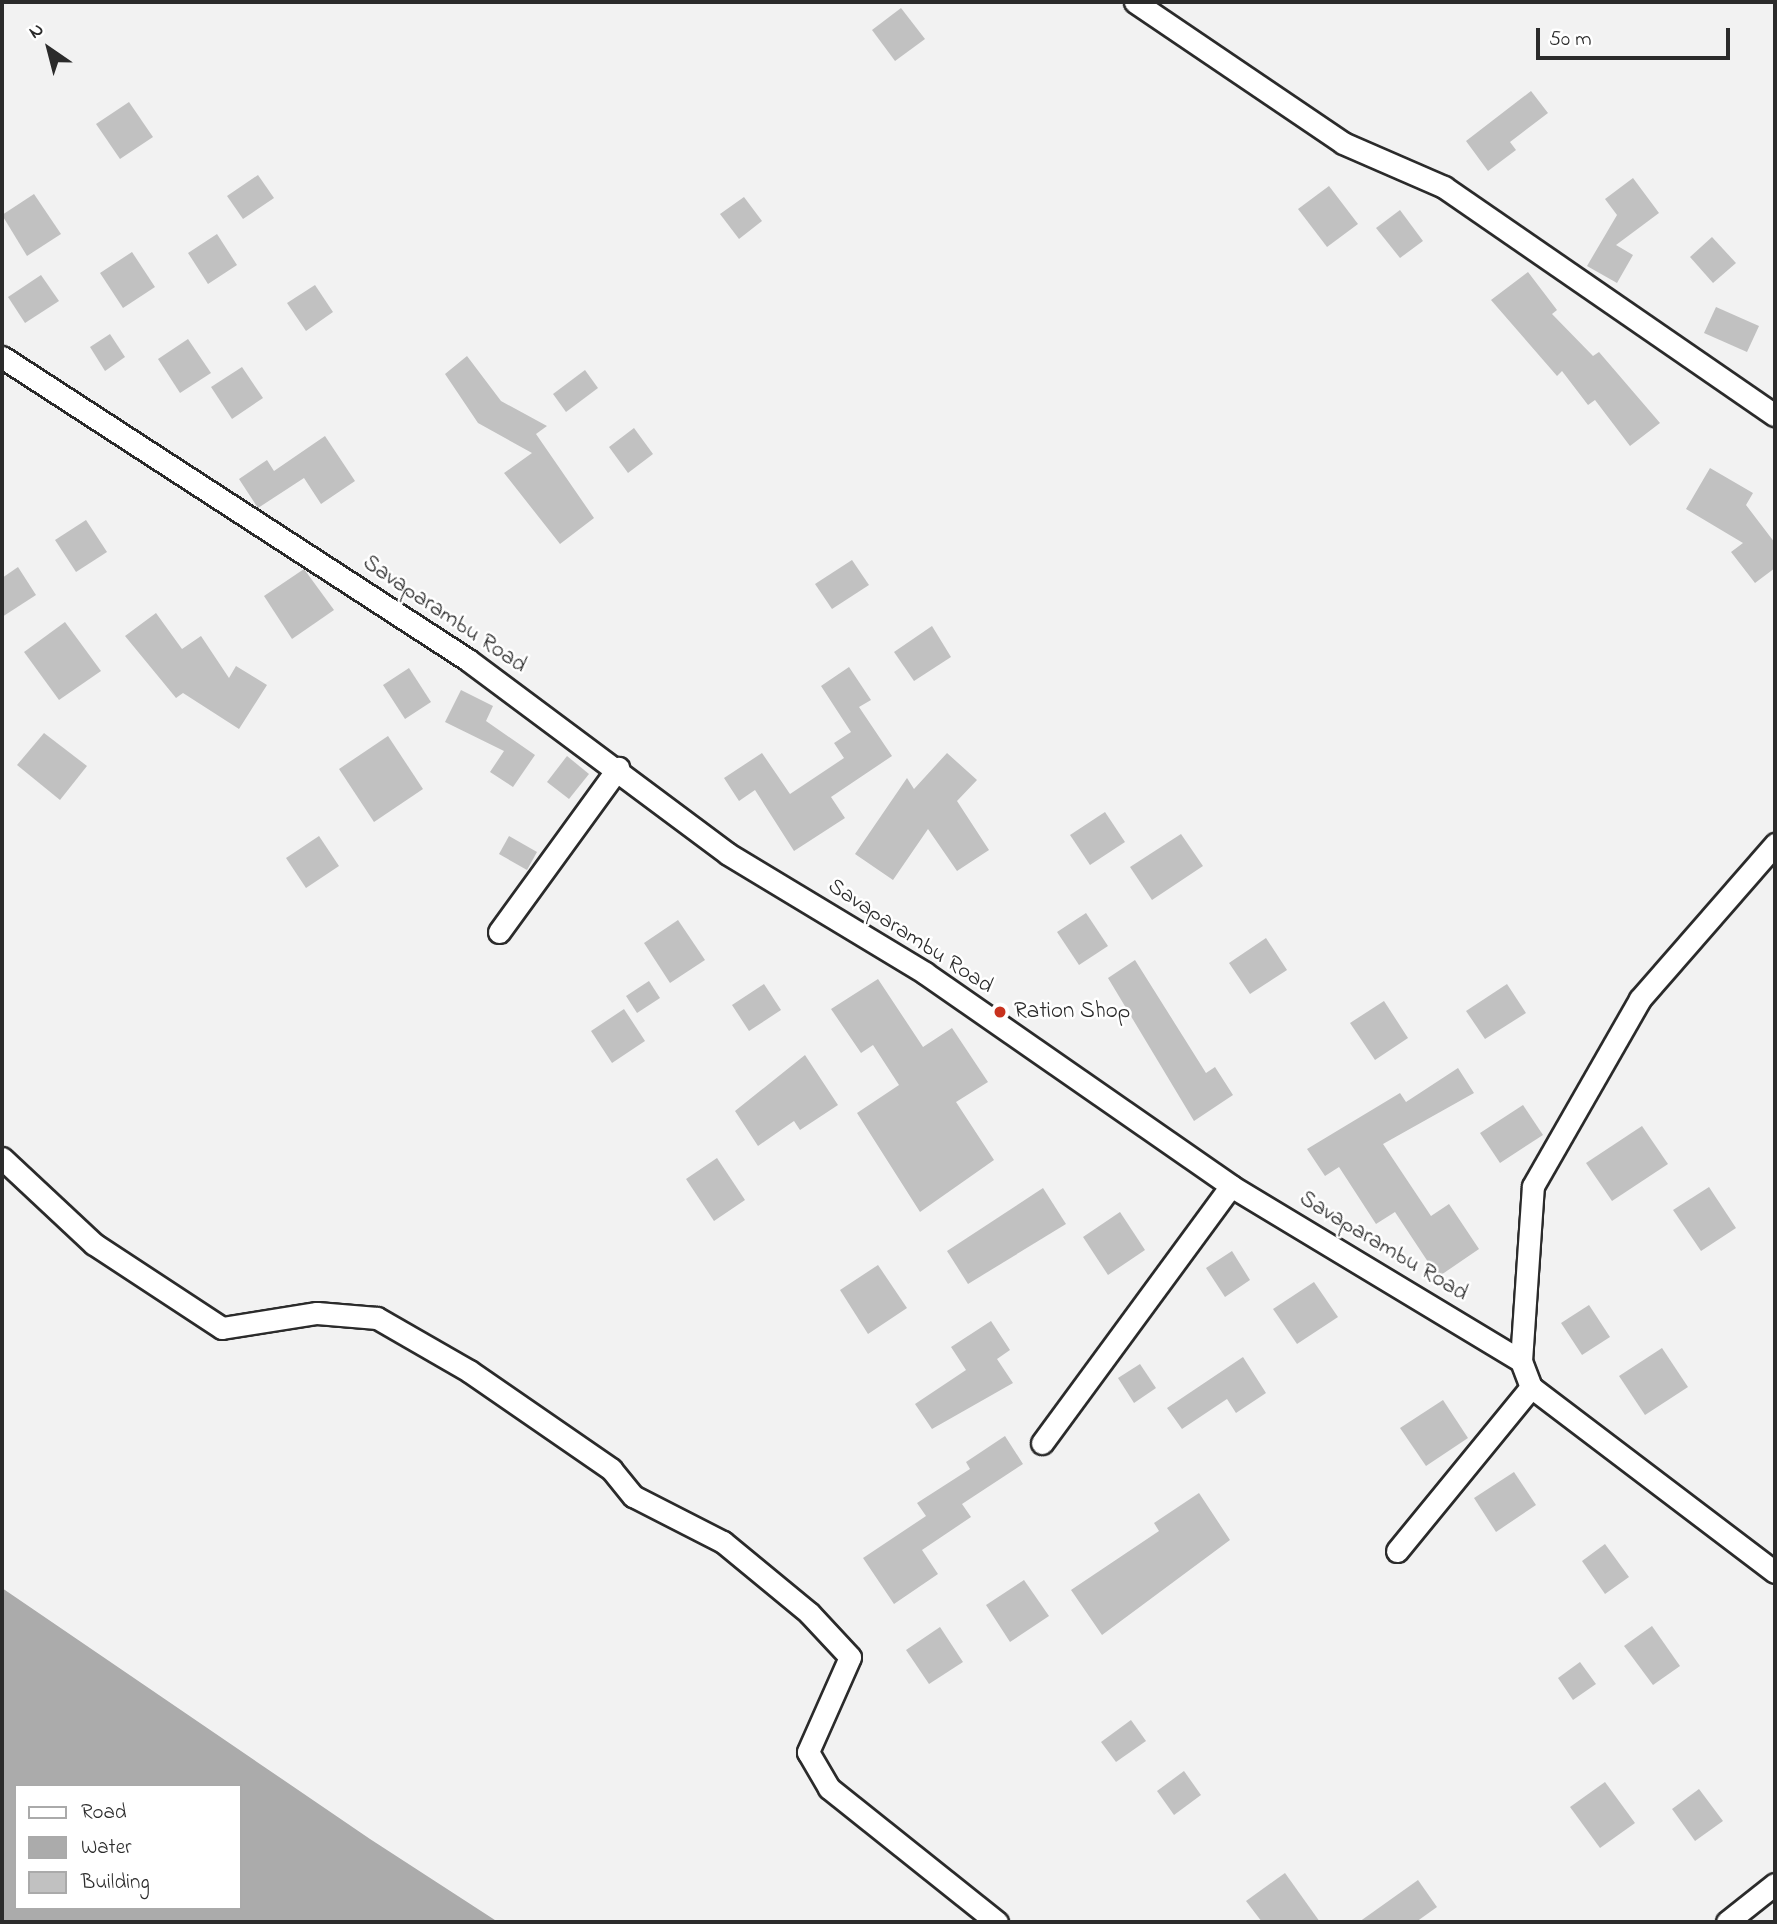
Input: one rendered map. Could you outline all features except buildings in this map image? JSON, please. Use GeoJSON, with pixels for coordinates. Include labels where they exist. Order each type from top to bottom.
{"type":"FeatureCollection","features":[{"type":"Feature","properties":{"kind":"street"},"geometry":{"type":"LineString","coordinates":[[1135,2],[1343,143],[1444,187],[1775,415]]}},
{"type":"Feature","properties":{"kind":"street","name":"Savaparambu Road"},"geometry":{"type":"LineString","coordinates":[[2,357],[468,660],[618,768],[728,854],[925,973],[1231,1186],[1521,1361]]}},
{"type":"Feature","properties":{"kind":"street"},"geometry":{"type":"LineString","coordinates":[[499,932],[618,768]]}},
{"type":"Feature","properties":{"kind":"street"},"geometry":{"type":"LineString","coordinates":[[1775,844],[1640,999],[1533,1186],[1521,1361],[1531,1387],[1775,1572]]}},
{"type":"Feature","properties":{"kind":"street"},"geometry":{"type":"LineString","coordinates":[[2,1158],[94,1244],[222,1328],[317,1313],[377,1318],[469,1371],[589,1454],[633,1496],[723,1542],[809,1613],[850,1657],[808,1752],[829,1787],[998,1922]]}},
{"type":"Feature","properties":{"kind":"street"},"geometry":{"type":"LineString","coordinates":[[1042,1443],[1231,1186]]}},
{"type":"Feature","properties":{"kind":"street"},"geometry":{"type":"LineString","coordinates":[[1397,1551],[1531,1387]]}},
{"type":"Feature","properties":{"kind":"street"},"geometry":{"type":"LineString","coordinates":[[1727,1922],[1775,1884]]}},
{"type":"Feature","properties":{"kind":"water"},"geometry":{"type":"Polygon","coordinates":[[[2,1588],[370,1839],[498,1922],[2,1922],[2,1588]]]}},
{"type":"Feature","properties":{"kind":"place","name":"Ration Shop"},"geometry":{"type":"Point","coordinates":[1000,1012]}}]}
